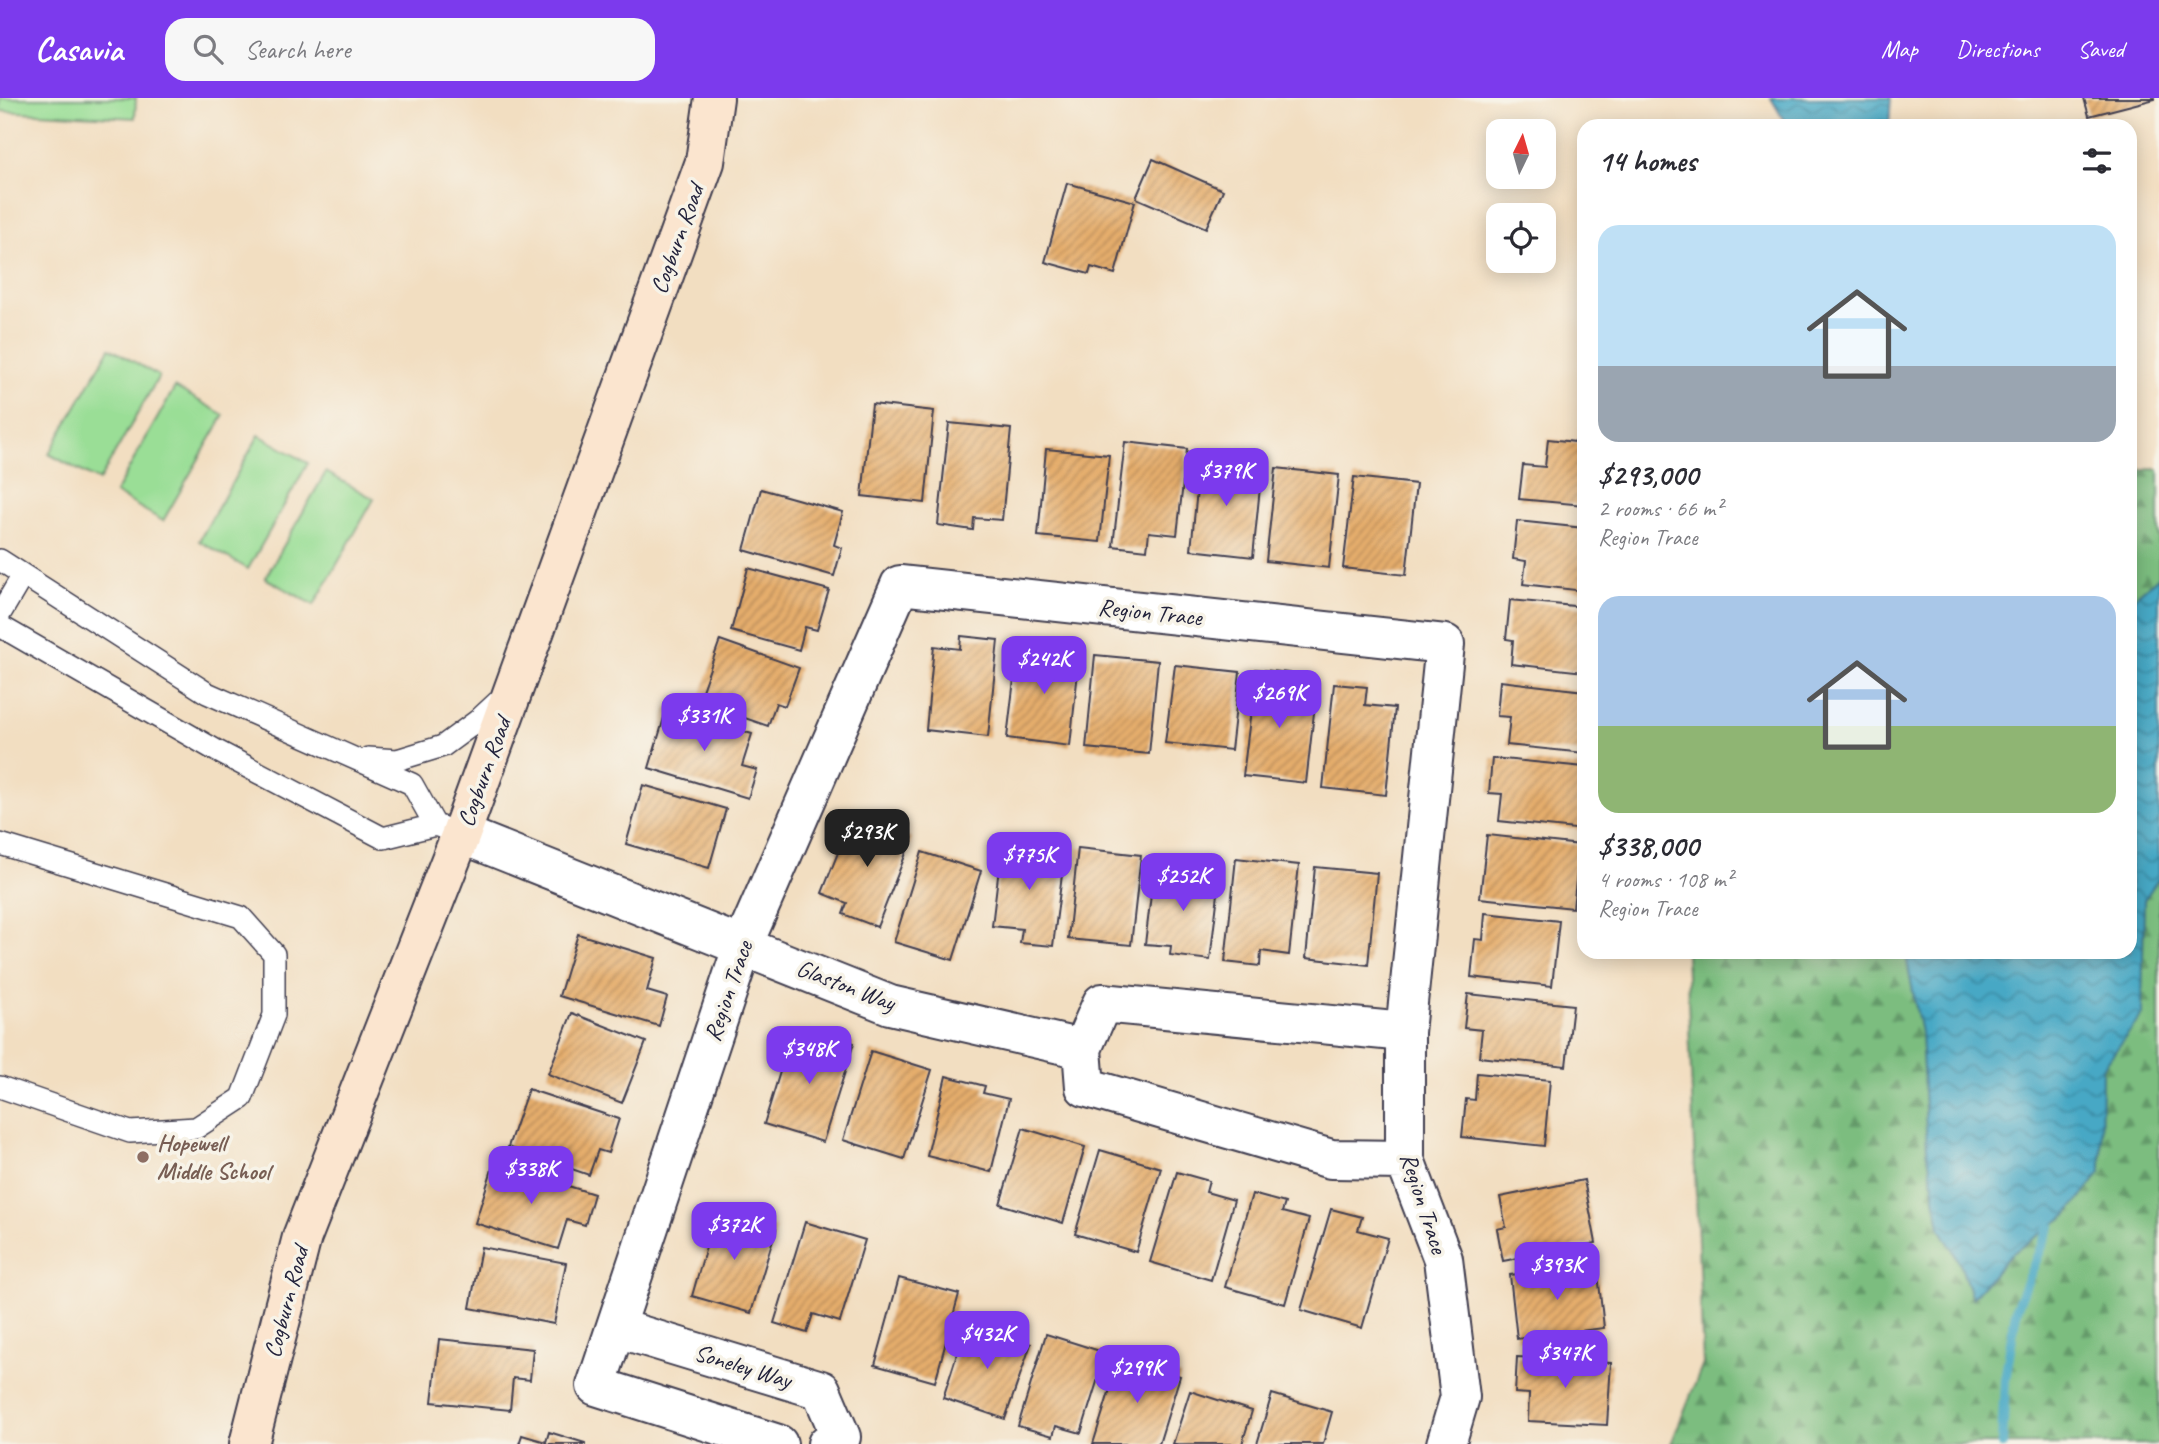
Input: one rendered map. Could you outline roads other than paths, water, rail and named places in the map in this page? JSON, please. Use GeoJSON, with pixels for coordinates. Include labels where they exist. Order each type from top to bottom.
{"type":"FeatureCollection","features":[{"type":"Feature","properties":{"kind":"street","name":"Cogburn Road"},"geometry":{"type":"LineString","coordinates":[[249,1444],[302,1237],[448,830],[515,684],[705,162],[714,98]]}},
{"type":"Feature","properties":{"kind":"street","name":"Region Trace"},"geometry":{"type":"LineString","coordinates":[[778,1444],[596,1386],[743,945],[900,585],[1446,644],[1405,1032],[1405,1160],[1443,1259],[1460,1397],[1446,1444]]}},
{"type":"Feature","properties":{"kind":"street","name":"Glaston Way"},"geometry":{"type":"LineString","coordinates":[[448,830],[890,1005],[1082,1049]]}},
{"type":"Feature","properties":{"kind":"street"},"geometry":{"type":"LineString","coordinates":[[1405,1032],[1102,1003],[1082,1049],[1085,1087],[1331,1159],[1405,1160]]}},
{"type":"Feature","properties":{"kind":"street","name":"Soneley Way"},"geometry":{"type":"LineString","coordinates":[[617,1328],[821,1390],[844,1442]]}},
{"type":"Feature","properties":{"kind":"lane"},"geometry":{"type":"LineString","coordinates":[[0,560],[206,693],[412,783],[448,830]]}},
{"type":"Feature","properties":{"kind":"lane"},"geometry":{"type":"LineString","coordinates":[[0,614],[23,575]]}},
{"type":"Feature","properties":{"kind":"lane"},"geometry":{"type":"LineString","coordinates":[[0,626],[217,751],[383,838],[448,830]]}},
{"type":"Feature","properties":{"kind":"lane"},"geometry":{"type":"LineString","coordinates":[[354,758],[397,760],[443,746],[477,721],[515,684]]}},
{"type":"Feature","properties":{"kind":"lane"},"geometry":{"type":"LineString","coordinates":[[0,844],[241,917],[274,954],[274,1016],[242,1098],[196,1128],[130,1132],[0,1087]]}},
{"type":"Feature","properties":{"kind":"water"},"geometry":{"type":"Polygon","coordinates":[[[1771,98],[1891,98],[1890,119],[1783,119],[1771,98]]]}},
{"type":"Feature","properties":{"kind":"water"},"geometry":{"type":"Polygon","coordinates":[[[2159,576],[2159,878],[2144,900],[2142,1015],[2102,1069],[2101,1172],[2068,1214],[2010,1255],[1972,1298],[1960,1264],[1940,1228],[1927,1150],[1921,1033],[1907,959],[2137,959],[2137,595],[2159,576]]]}},
{"type":"Feature","properties":{"kind":"waterway"},"geometry":{"type":"LineString","coordinates":[[2002,1444],[2005,1380],[2017,1306],[2050,1226]]}},
{"type":"Feature","properties":{"kind":"place","name":"Hopewell Middle School"},"geometry":{"type":"Point","coordinates":[143,1157]}}]}
